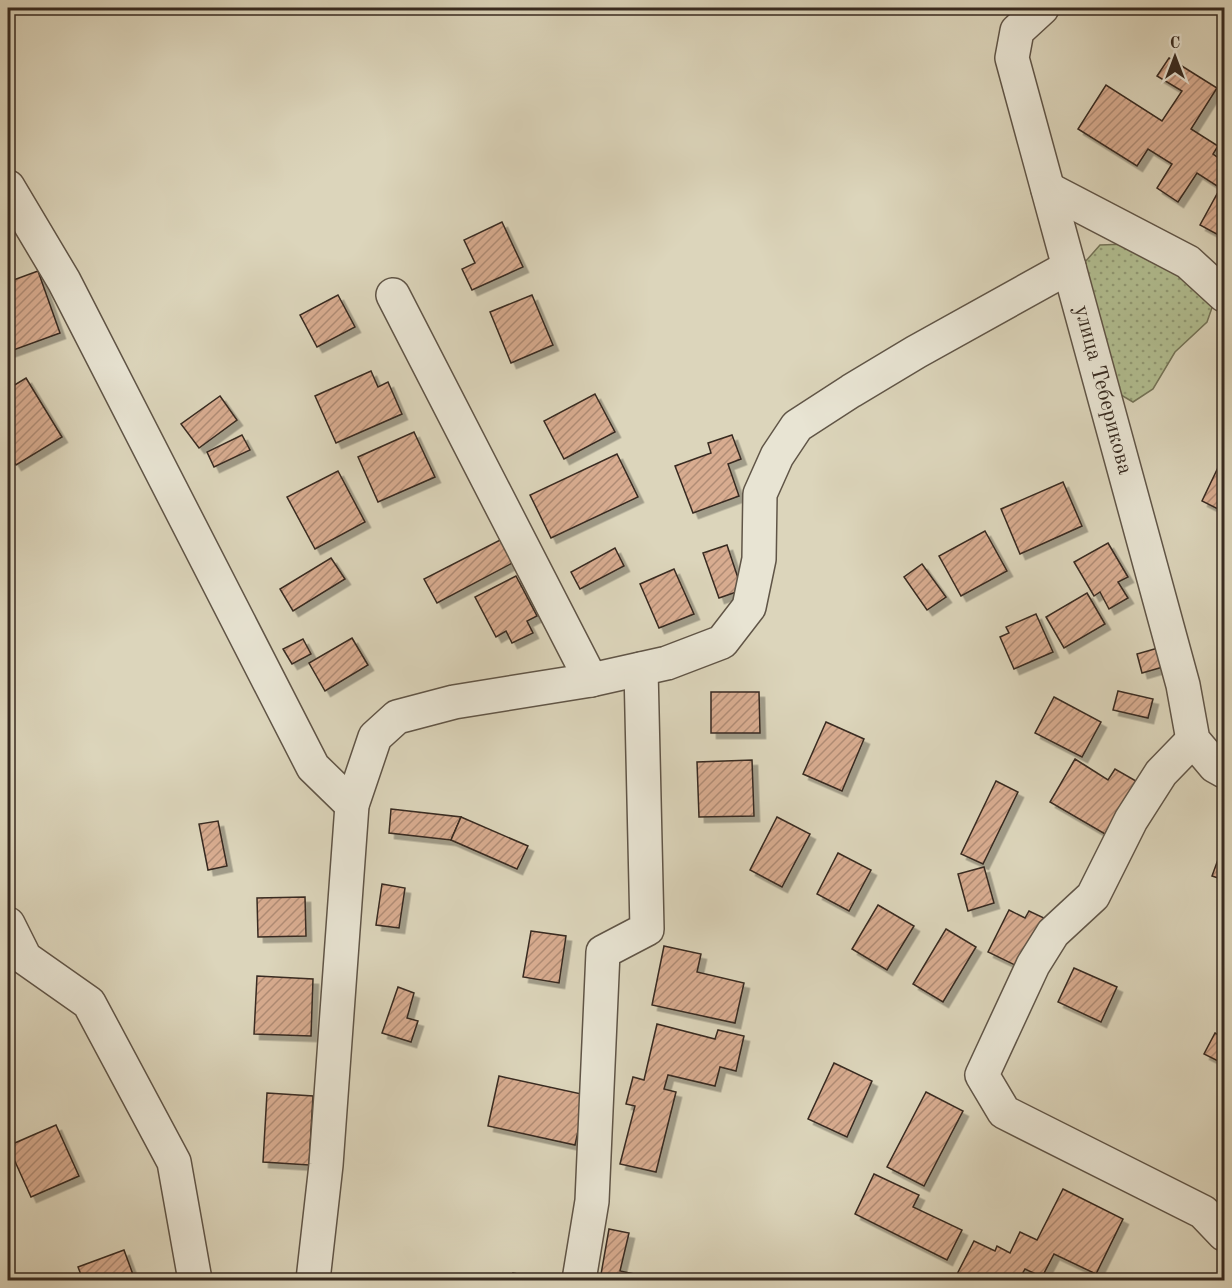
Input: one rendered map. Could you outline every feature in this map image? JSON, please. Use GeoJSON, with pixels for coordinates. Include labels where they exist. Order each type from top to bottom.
{"type":"FeatureCollection","features":[{"type":"Feature","properties":{"kind":"street","name":"улица Теберикова"},"geometry":{"type":"LineString","coordinates":[[1042,8],[1017,31],[1012,58],[1183,685],[1193,740],[1215,766],[1224,771]]}},
{"type":"Feature","properties":{"kind":"street"},"geometry":{"type":"LineString","coordinates":[[8,187],[64,281],[313,767],[352,806]]}},
{"type":"Feature","properties":{"kind":"street"},"geometry":{"type":"LineString","coordinates":[[1048,189],[1188,262],[1224,296]]}},
{"type":"Feature","properties":{"kind":"street"},"geometry":{"type":"LineString","coordinates":[[313,1281],[326,1165],[352,806],[375,737],[397,717],[454,702],[591,680],[641,669],[667,663],[723,642],[749,607],[759,559],[760,494],[777,456],[796,426],[916,352],[1069,267]]}},
{"type":"Feature","properties":{"kind":"street"},"geometry":{"type":"LineString","coordinates":[[393,296],[591,680]]}},
{"type":"Feature","properties":{"kind":"street"},"geometry":{"type":"LineString","coordinates":[[579,1281],[592,1201],[603,952],[647,929],[641,669]]}},
{"type":"Feature","properties":{"kind":"street"},"geometry":{"type":"LineString","coordinates":[[1193,740],[1161,773],[1131,820],[1093,896],[1053,933],[1033,965],[982,1075],[1004,1112],[1203,1212],[1224,1234]]}},
{"type":"Feature","properties":{"kind":"street"},"geometry":{"type":"LineString","coordinates":[[8,924],[25,958],[89,1003],[174,1162],[195,1281]]}},
{"type":"Feature","properties":{"kind":"green space"},"geometry":{"type":"Polygon","coordinates":[[[1128,244],[1215,299],[1207,322],[1175,352],[1153,389],[1133,402],[1121,395],[1103,346],[1085,262],[1100,245],[1128,244]]]}},
{"type":"Feature","properties":{"kind":"building"},"geometry":{"type":"Polygon","coordinates":[[[1169,58],[1217,88],[1191,129],[1218,146],[1213,154],[1224,162],[1224,174],[1217,186],[1197,173],[1178,202],[1157,188],[1172,164],[1148,149],[1137,166],[1078,129],[1106,85],[1162,121],[1182,91],[1157,76],[1169,58]]]}},
{"type":"Feature","properties":{"kind":"building"},"geometry":{"type":"Polygon","coordinates":[[[1217,194],[1224,197],[1222,237],[1200,225],[1217,194]]]}},
{"type":"Feature","properties":{"kind":"building"},"geometry":{"type":"Polygon","coordinates":[[[502,222],[523,267],[472,290],[462,269],[475,263],[464,240],[502,222]]]}},
{"type":"Feature","properties":{"kind":"building"},"geometry":{"type":"Polygon","coordinates":[[[38,271],[60,333],[8,352],[8,282],[38,271]]]}},
{"type":"Feature","properties":{"kind":"building"},"geometry":{"type":"Polygon","coordinates":[[[338,295],[355,327],[317,347],[300,315],[338,295]]]}},
{"type":"Feature","properties":{"kind":"building"},"geometry":{"type":"Polygon","coordinates":[[[532,295],[553,345],[511,363],[490,312],[532,295]]]}},
{"type":"Feature","properties":{"kind":"building"},"geometry":{"type":"Polygon","coordinates":[[[371,371],[378,387],[388,382],[402,414],[336,443],[315,396],[371,371]]]}},
{"type":"Feature","properties":{"kind":"building"},"geometry":{"type":"Polygon","coordinates":[[[26,378],[62,437],[16,465],[8,452],[8,389],[26,378]]]}},
{"type":"Feature","properties":{"kind":"building"},"geometry":{"type":"Polygon","coordinates":[[[595,394],[615,432],[564,459],[544,421],[595,394]]]}},
{"type":"Feature","properties":{"kind":"building"},"geometry":{"type":"Polygon","coordinates":[[[220,396],[237,420],[199,448],[181,424],[220,396]]]}},
{"type":"Feature","properties":{"kind":"building"},"geometry":{"type":"Polygon","coordinates":[[[414,432],[435,477],[378,502],[358,457],[414,432]]]}},
{"type":"Feature","properties":{"kind":"building"},"geometry":{"type":"Polygon","coordinates":[[[242,435],[250,450],[214,467],[207,452],[242,435]]]}},
{"type":"Feature","properties":{"kind":"building"},"geometry":{"type":"Polygon","coordinates":[[[732,435],[741,459],[728,464],[739,496],[693,513],[675,466],[711,453],[708,443],[732,435]]]}},
{"type":"Feature","properties":{"kind":"building"},"geometry":{"type":"Polygon","coordinates":[[[617,454],[638,497],[551,538],[530,495],[617,454]]]}},
{"type":"Feature","properties":{"kind":"building"},"geometry":{"type":"Polygon","coordinates":[[[1224,455],[1224,512],[1202,501],[1224,455]]]}},
{"type":"Feature","properties":{"kind":"building"},"geometry":{"type":"Polygon","coordinates":[[[338,471],[365,522],[315,549],[287,497],[338,471]]]}},
{"type":"Feature","properties":{"kind":"building"},"geometry":{"type":"Polygon","coordinates":[[[1063,482],[1082,526],[1020,554],[1001,509],[1063,482]]]}},
{"type":"Feature","properties":{"kind":"building"},"geometry":{"type":"Polygon","coordinates":[[[985,531],[1007,571],[961,596],[939,556],[985,531]]]}},
{"type":"Feature","properties":{"kind":"building"},"geometry":{"type":"Polygon","coordinates":[[[506,537],[518,560],[437,603],[424,579],[506,537]]]}},
{"type":"Feature","properties":{"kind":"building"},"geometry":{"type":"Polygon","coordinates":[[[1108,543],[1128,577],[1118,582],[1128,598],[1109,609],[1100,592],[1094,596],[1074,562],[1108,543]]]}},
{"type":"Feature","properties":{"kind":"building"},"geometry":{"type":"Polygon","coordinates":[[[727,545],[742,590],[719,598],[703,553],[727,545]]]}},
{"type":"Feature","properties":{"kind":"building"},"geometry":{"type":"Polygon","coordinates":[[[615,548],[624,566],[580,589],[571,572],[615,548]]]}},
{"type":"Feature","properties":{"kind":"building"},"geometry":{"type":"Polygon","coordinates":[[[331,558],[345,579],[293,611],[280,589],[331,558]]]}},
{"type":"Feature","properties":{"kind":"building"},"geometry":{"type":"Polygon","coordinates":[[[922,564],[946,597],[927,610],[904,577],[922,564]]]}},
{"type":"Feature","properties":{"kind":"building"},"geometry":{"type":"Polygon","coordinates":[[[674,569],[694,614],[659,628],[640,584],[674,569]]]}},
{"type":"Feature","properties":{"kind":"building"},"geometry":{"type":"Polygon","coordinates":[[[516,576],[537,616],[527,621],[533,633],[512,643],[506,631],[496,637],[475,597],[516,576]]]}},
{"type":"Feature","properties":{"kind":"building"},"geometry":{"type":"Polygon","coordinates":[[[1087,593],[1105,624],[1064,648],[1046,617],[1087,593]]]}},
{"type":"Feature","properties":{"kind":"building"},"geometry":{"type":"Polygon","coordinates":[[[1036,614],[1053,652],[1014,669],[1000,637],[1009,633],[1006,627],[1036,614]]]}},
{"type":"Feature","properties":{"kind":"building"},"geometry":{"type":"Polygon","coordinates":[[[352,638],[368,665],[325,691],[309,663],[352,638]]]}},
{"type":"Feature","properties":{"kind":"building"},"geometry":{"type":"Polygon","coordinates":[[[303,639],[311,654],[292,664],[283,649],[303,639]]]}},
{"type":"Feature","properties":{"kind":"building"},"geometry":{"type":"Polygon","coordinates":[[[1165,646],[1170,665],[1142,673],[1137,654],[1165,646]]]}},
{"type":"Feature","properties":{"kind":"building"},"geometry":{"type":"Polygon","coordinates":[[[1118,691],[1153,699],[1148,718],[1113,710],[1118,691]]]}},
{"type":"Feature","properties":{"kind":"building"},"geometry":{"type":"Polygon","coordinates":[[[711,692],[759,692],[760,733],[711,733],[711,692]]]}},
{"type":"Feature","properties":{"kind":"building"},"geometry":{"type":"Polygon","coordinates":[[[1054,697],[1101,722],[1082,757],[1035,733],[1054,697]]]}},
{"type":"Feature","properties":{"kind":"building"},"geometry":{"type":"Polygon","coordinates":[[[826,722],[864,739],[842,791],[803,774],[826,722]]]}},
{"type":"Feature","properties":{"kind":"building"},"geometry":{"type":"Polygon","coordinates":[[[1075,759],[1108,780],[1115,769],[1136,781],[1105,834],[1050,802],[1075,759]]]}},
{"type":"Feature","properties":{"kind":"building"},"geometry":{"type":"Polygon","coordinates":[[[752,760],[754,816],[699,817],[697,762],[752,760]]]}},
{"type":"Feature","properties":{"kind":"building"},"geometry":{"type":"Polygon","coordinates":[[[996,781],[1018,792],[983,864],[961,854],[996,781]]]}},
{"type":"Feature","properties":{"kind":"building"},"geometry":{"type":"Polygon","coordinates":[[[391,809],[461,817],[451,840],[389,833],[391,809]]]}},
{"type":"Feature","properties":{"kind":"building"},"geometry":{"type":"Polygon","coordinates":[[[461,817],[528,846],[517,869],[451,840],[461,817]]]}},
{"type":"Feature","properties":{"kind":"building"},"geometry":{"type":"Polygon","coordinates":[[[777,817],[810,834],[782,887],[750,870],[777,817]]]}},
{"type":"Feature","properties":{"kind":"building"},"geometry":{"type":"Polygon","coordinates":[[[218,821],[227,866],[208,870],[199,824],[218,821]]]}},
{"type":"Feature","properties":{"kind":"building"},"geometry":{"type":"Polygon","coordinates":[[[1224,843],[1224,880],[1212,876],[1224,843]]]}},
{"type":"Feature","properties":{"kind":"building"},"geometry":{"type":"Polygon","coordinates":[[[838,853],[871,870],[849,911],[817,894],[838,853]]]}},
{"type":"Feature","properties":{"kind":"building"},"geometry":{"type":"Polygon","coordinates":[[[984,867],[994,903],[968,911],[958,874],[984,867]]]}},
{"type":"Feature","properties":{"kind":"building"},"geometry":{"type":"Polygon","coordinates":[[[382,884],[405,888],[399,928],[376,925],[382,884]]]}},
{"type":"Feature","properties":{"kind":"building"},"geometry":{"type":"Polygon","coordinates":[[[305,897],[306,936],[258,937],[257,898],[305,897]]]}},
{"type":"Feature","properties":{"kind":"building"},"geometry":{"type":"Polygon","coordinates":[[[878,905],[914,926],[887,970],[852,949],[878,905]]]}},
{"type":"Feature","properties":{"kind":"building"},"geometry":{"type":"Polygon","coordinates":[[[1009,910],[1025,918],[1029,911],[1044,918],[1019,967],[988,952],[1009,910]]]}},
{"type":"Feature","properties":{"kind":"building"},"geometry":{"type":"Polygon","coordinates":[[[946,929],[976,947],[943,1002],[913,984],[946,929]]]}},
{"type":"Feature","properties":{"kind":"building"},"geometry":{"type":"Polygon","coordinates":[[[531,931],[566,936],[559,983],[523,977],[531,931]]]}},
{"type":"Feature","properties":{"kind":"building"},"geometry":{"type":"Polygon","coordinates":[[[664,946],[701,954],[697,972],[744,983],[735,1023],[652,1005],[664,946]]]}},
{"type":"Feature","properties":{"kind":"building"},"geometry":{"type":"Polygon","coordinates":[[[1074,968],[1117,987],[1101,1022],[1058,1002],[1074,968]]]}},
{"type":"Feature","properties":{"kind":"building"},"geometry":{"type":"Polygon","coordinates":[[[257,976],[313,979],[311,1036],[254,1034],[257,976]]]}},
{"type":"Feature","properties":{"kind":"building"},"geometry":{"type":"Polygon","coordinates":[[[398,987],[414,993],[407,1018],[418,1021],[411,1042],[382,1033],[398,987]]]}},
{"type":"Feature","properties":{"kind":"building"},"geometry":{"type":"Polygon","coordinates":[[[657,1024],[715,1039],[718,1030],[744,1036],[736,1071],[720,1067],[715,1086],[668,1075],[664,1089],[676,1092],[656,1172],[620,1164],[635,1106],[626,1104],[633,1077],[644,1080],[657,1024]]]}},
{"type":"Feature","properties":{"kind":"building"},"geometry":{"type":"Polygon","coordinates":[[[1215,1033],[1224,1038],[1224,1064],[1204,1054],[1215,1033]]]}},
{"type":"Feature","properties":{"kind":"building"},"geometry":{"type":"Polygon","coordinates":[[[834,1063],[872,1081],[847,1137],[808,1119],[834,1063]]]}},
{"type":"Feature","properties":{"kind":"building"},"geometry":{"type":"Polygon","coordinates":[[[499,1076],[586,1095],[575,1145],[488,1126],[499,1076]]]}},
{"type":"Feature","properties":{"kind":"building"},"geometry":{"type":"Polygon","coordinates":[[[926,1092],[963,1111],[924,1186],[887,1167],[926,1092]]]}},
{"type":"Feature","properties":{"kind":"building"},"geometry":{"type":"Polygon","coordinates":[[[267,1093],[313,1096],[309,1165],[263,1162],[267,1093]]]}},
{"type":"Feature","properties":{"kind":"building"},"geometry":{"type":"Polygon","coordinates":[[[56,1125],[79,1176],[31,1197],[8,1146],[56,1125]]]}},
{"type":"Feature","properties":{"kind":"building"},"geometry":{"type":"Polygon","coordinates":[[[874,1174],[919,1195],[913,1207],[962,1230],[947,1260],[855,1214],[874,1174]]]}},
{"type":"Feature","properties":{"kind":"building"},"geometry":{"type":"Polygon","coordinates":[[[1063,1189],[1123,1219],[1096,1274],[1054,1254],[1042,1277],[1025,1269],[1019,1280],[954,1280],[974,1241],[995,1251],[997,1246],[1010,1253],[1020,1232],[1037,1240],[1063,1189]]]}},
{"type":"Feature","properties":{"kind":"building"},"geometry":{"type":"Polygon","coordinates":[[[609,1229],[629,1233],[620,1271],[663,1280],[600,1280],[609,1229]]]}},
{"type":"Feature","properties":{"kind":"building"},"geometry":{"type":"Polygon","coordinates":[[[124,1250],[135,1280],[83,1280],[78,1267],[124,1250]]]}},
{"type":"Feature","properties":{"kind":"building"},"geometry":{"type":"Polygon","coordinates":[[[513,1273],[546,1280],[511,1280],[513,1273]]]}}]}
